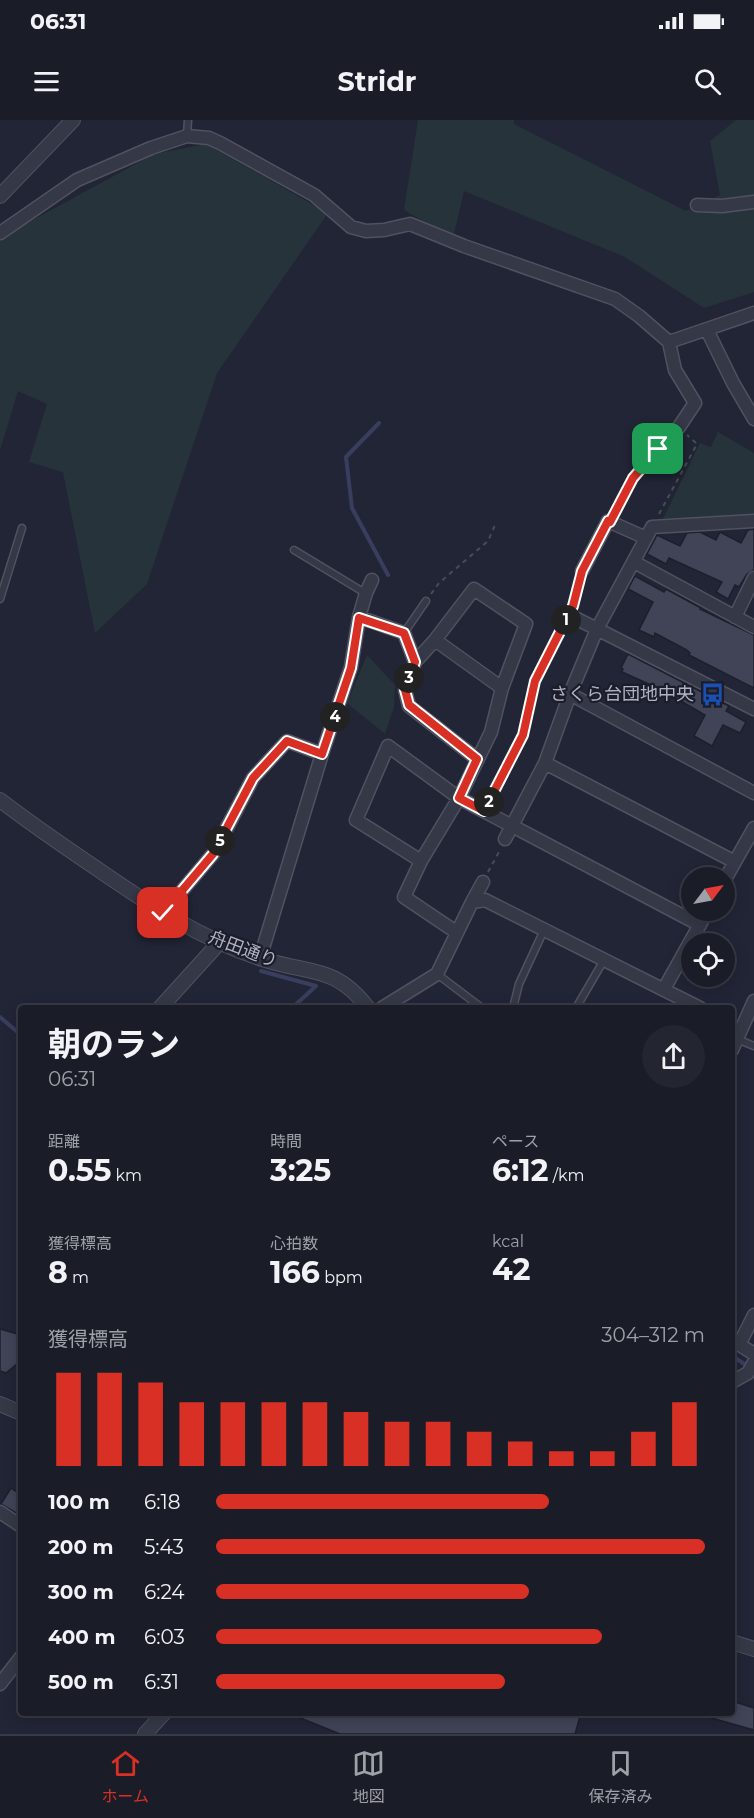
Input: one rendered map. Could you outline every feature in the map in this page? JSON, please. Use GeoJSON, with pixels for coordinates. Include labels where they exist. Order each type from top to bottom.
{"type":"FeatureCollection","features":[{"type":"Feature","properties":{"kind":"street"},"geometry":{"type":"LineString","coordinates":[[0,196],[73,120]]}},
{"type":"Feature","properties":{"kind":"street"},"geometry":{"type":"LineString","coordinates":[[0,233],[77,180],[151,148],[187,136],[210,138],[298,185],[314,195],[351,226],[366,231],[384,230],[410,224],[464,246],[615,299],[669,342],[675,370],[695,403],[679,427],[658,449]]}},
{"type":"Feature","properties":{"kind":"street"},"geometry":{"type":"LineString","coordinates":[[697,205],[722,206],[754,202]]}},
{"type":"Feature","properties":{"kind":"street"},"geometry":{"type":"LineString","coordinates":[[669,342],[754,314]]}},
{"type":"Feature","properties":{"kind":"street"},"geometry":{"type":"LineString","coordinates":[[707,330],[754,419]]}},
{"type":"Feature","properties":{"kind":"street"},"geometry":{"type":"LineString","coordinates":[[582,571],[608,521],[649,533],[754,521]]}},
{"type":"Feature","properties":{"kind":"street"},"geometry":{"type":"LineString","coordinates":[[505,840],[545,763],[597,629],[649,533]]}},
{"type":"Feature","properties":{"kind":"street"},"geometry":{"type":"LineString","coordinates":[[634,562],[754,627]]}},
{"type":"Feature","properties":{"kind":"street"},"geometry":{"type":"LineString","coordinates":[[735,617],[754,578]]}},
{"type":"Feature","properties":{"kind":"street"},"geometry":{"type":"LineString","coordinates":[[260,958],[322,754],[351,668],[359,618],[372,580]]}},
{"type":"Feature","properties":{"kind":"street"},"geometry":{"type":"LineString","coordinates":[[456,932],[404,897],[421,861],[459,798],[491,732],[502,688],[526,624],[474,589],[415,662],[405,690],[409,705],[477,759]]}},
{"type":"Feature","properties":{"kind":"street"},"geometry":{"type":"LineString","coordinates":[[572,613],[597,629],[752,705]]}},
{"type":"Feature","properties":{"kind":"street"},"geometry":{"type":"LineString","coordinates":[[359,618],[404,633],[415,662]]}},
{"type":"Feature","properties":{"kind":"street"},"geometry":{"type":"LineString","coordinates":[[435,639],[502,688]]}},
{"type":"Feature","properties":{"kind":"street"},"geometry":{"type":"LineString","coordinates":[[570,694],[754,793]]}},
{"type":"Feature","properties":{"kind":"street"},"geometry":{"type":"LineString","coordinates":[[163,913],[213,854],[253,778],[287,741],[322,754]]}},
{"type":"Feature","properties":{"kind":"street"},"geometry":{"type":"LineString","coordinates":[[421,861],[356,820],[388,746],[459,798],[700,925]]}},
{"type":"Feature","properties":{"kind":"street"},"geometry":{"type":"LineString","coordinates":[[545,763],[735,862]]}},
{"type":"Feature","properties":{"kind":"street","name":"舟田通り"},"geometry":{"type":"LineString","coordinates":[[0,800],[37,828],[163,913],[219,943],[260,958],[320,972],[341,981],[366,1005]]}},
{"type":"Feature","properties":{"kind":"street"},"geometry":{"type":"LineString","coordinates":[[732,867],[754,828]]}},
{"type":"Feature","properties":{"kind":"street"},"geometry":{"type":"LineString","coordinates":[[387,1005],[437,974],[483,882]]}},
{"type":"Feature","properties":{"kind":"street"},"geometry":{"type":"LineString","coordinates":[[472,902],[485,900],[694,1005]]}},
{"type":"Feature","properties":{"kind":"street"},"geometry":{"type":"LineString","coordinates":[[664,989],[702,921]]}},
{"type":"Feature","properties":{"kind":"street"},"geometry":{"type":"LineString","coordinates":[[163,1005],[219,943]]}},
{"type":"Feature","properties":{"kind":"street"},"geometry":{"type":"LineString","coordinates":[[735,1036],[754,1001]]}},
{"type":"Feature","properties":{"kind":"street"},"geometry":{"type":"LineString","coordinates":[[754,1315],[735,1343],[754,1354]]}},
{"type":"Feature","properties":{"kind":"street"},"geometry":{"type":"LineString","coordinates":[[735,1380],[748,1373],[754,1362]]}},
{"type":"Feature","properties":{"kind":"street"},"geometry":{"type":"LineString","coordinates":[[0,1404],[18,1412]]}},
{"type":"Feature","properties":{"kind":"street"},"geometry":{"type":"LineString","coordinates":[[0,1512],[18,1524]]}},
{"type":"Feature","properties":{"kind":"street"},"geometry":{"type":"LineString","coordinates":[[735,1643],[754,1649]]}},
{"type":"Feature","properties":{"kind":"street"},"geometry":{"type":"LineString","coordinates":[[0,1684],[18,1662]]}},
{"type":"Feature","properties":{"kind":"street"},"geometry":{"type":"LineString","coordinates":[[145,1734],[161,1716]]}},
{"type":"Feature","properties":{"kind":"lane"},"geometry":{"type":"LineString","coordinates":[[187,136],[188,120]]}},
{"type":"Feature","properties":{"kind":"lane"},"geometry":{"type":"LineString","coordinates":[[0,599],[22,528]]}},
{"type":"Feature","properties":{"kind":"lane"},"geometry":{"type":"LineString","coordinates":[[294,549],[366,593]]}},
{"type":"Feature","properties":{"kind":"lane"},"geometry":{"type":"LineString","coordinates":[[404,633],[426,601]]}},
{"type":"Feature","properties":{"kind":"lane"},"geometry":{"type":"LineString","coordinates":[[514,1005],[519,984],[544,929]]}},
{"type":"Feature","properties":{"kind":"lane"},"geometry":{"type":"LineString","coordinates":[[578,1005],[604,960]]}},
{"type":"Feature","properties":{"kind":"lane"},"geometry":{"type":"LineString","coordinates":[[437,974],[478,1005]]}},
{"type":"Feature","properties":{"kind":"lane"},"geometry":{"type":"LineString","coordinates":[[735,1036],[754,1046]]}},
{"type":"Feature","properties":{"kind":"path"},"geometry":{"type":"LineString","coordinates":[[649,533],[697,444],[679,427]]}},
{"type":"Feature","properties":{"kind":"path"},"geometry":{"type":"LineString","coordinates":[[610,522],[633,478],[658,449]]}},
{"type":"Feature","properties":{"kind":"path"},"geometry":{"type":"LineString","coordinates":[[426,601],[439,583],[488,542],[495,525]]}},
{"type":"Feature","properties":{"kind":"path"},"geometry":{"type":"LineString","coordinates":[[484,811],[523,735],[535,681],[572,613],[582,571]]}},
{"type":"Feature","properties":{"kind":"path"},"geometry":{"type":"LineString","coordinates":[[483,882],[505,840]]}},
{"type":"Feature","properties":{"kind":"shaded area"},"geometry":{"type":"Polygon","coordinates":[[[418,120],[514,120],[514,124],[686,211],[720,195],[710,141],[736,120],[754,120],[754,292],[704,308],[625,257],[464,191],[453,238],[404,210],[418,120]]]}},
{"type":"Feature","properties":{"kind":"shaded area"},"geometry":{"type":"Polygon","coordinates":[[[206,144],[328,213],[217,373],[147,584],[95,633],[63,472],[29,462],[47,404],[18,391],[0,450],[0,238],[154,154],[206,144]]]}},
{"type":"Feature","properties":{"kind":"shaded area"},"geometry":{"type":"Polygon","coordinates":[[[718,432],[754,453],[754,515],[661,523],[700,443],[711,447],[718,432]]]}},
{"type":"Feature","properties":{"kind":"shaded area"},"geometry":{"type":"Polygon","coordinates":[[[367,655],[395,685],[394,707],[385,734],[347,703],[367,655]]]}},
{"type":"Feature","properties":{"kind":"building"},"geometry":{"type":"Polygon","coordinates":[[[754,529],[754,570],[747,574],[739,587],[735,585],[728,599],[716,592],[722,582],[669,558],[666,564],[647,554],[657,535],[680,546],[687,533],[700,532],[716,540],[720,532],[741,543],[748,530],[754,529]]]}},
{"type":"Feature","properties":{"kind":"building"},"geometry":{"type":"Polygon","coordinates":[[[635,576],[664,592],[666,589],[700,609],[754,635],[754,688],[689,655],[687,650],[655,633],[654,637],[639,630],[653,602],[628,589],[635,576]]]}},
{"type":"Feature","properties":{"kind":"building"},"geometry":{"type":"Polygon","coordinates":[[[628,654],[729,706],[726,711],[746,722],[740,733],[723,725],[712,746],[694,736],[705,715],[662,690],[622,672],[621,668],[628,654]]]}},
{"type":"Feature","properties":{"kind":"building"},"geometry":{"type":"Polygon","coordinates":[[[0,1329],[18,1334],[18,1363],[6,1373],[0,1371],[0,1329]]]}},
{"type":"Feature","properties":{"kind":"building"},"geometry":{"type":"Polygon","coordinates":[[[11,1488],[18,1493],[18,1514],[1,1504],[11,1488]]]}},
{"type":"Feature","properties":{"kind":"building"},"geometry":{"type":"Polygon","coordinates":[[[735,1702],[754,1708],[754,1730],[705,1716],[735,1716],[735,1702]]]}},
{"type":"Feature","properties":{"kind":"building"},"geometry":{"type":"Polygon","coordinates":[[[295,1716],[580,1716],[575,1734],[340,1734],[295,1716]]]}},
{"type":"Feature","properties":{"kind":"waterway"},"geometry":{"type":"LineString","coordinates":[[379,423],[346,457],[352,508],[388,575]]}},
{"type":"Feature","properties":{"kind":"waterway"},"geometry":{"type":"LineString","coordinates":[[261,971],[316,986],[295,1005]]}},
{"type":"Feature","properties":{"kind":"waterway"},"geometry":{"type":"LineString","coordinates":[[0,1017],[18,1032]]}},
{"type":"Feature","properties":{"kind":"waterway"},"geometry":{"type":"LineString","coordinates":[[735,1358],[749,1367]]}},
{"type":"Feature","properties":{"kind":"place","name":"さくら台団地中央"},"geometry":{"type":"Point","coordinates":[712,694]}},
{"type":"Feature","properties":{"kind":"route"},"geometry":{"type":"LineString","coordinates":[[163,913],[213,854],[253,778],[287,741],[322,754],[351,668],[359,618],[404,633],[415,662],[405,690],[409,705],[477,759],[459,798],[484,811],[523,735],[535,681],[573,606],[582,571],[633,478],[658,449]]}}]}
